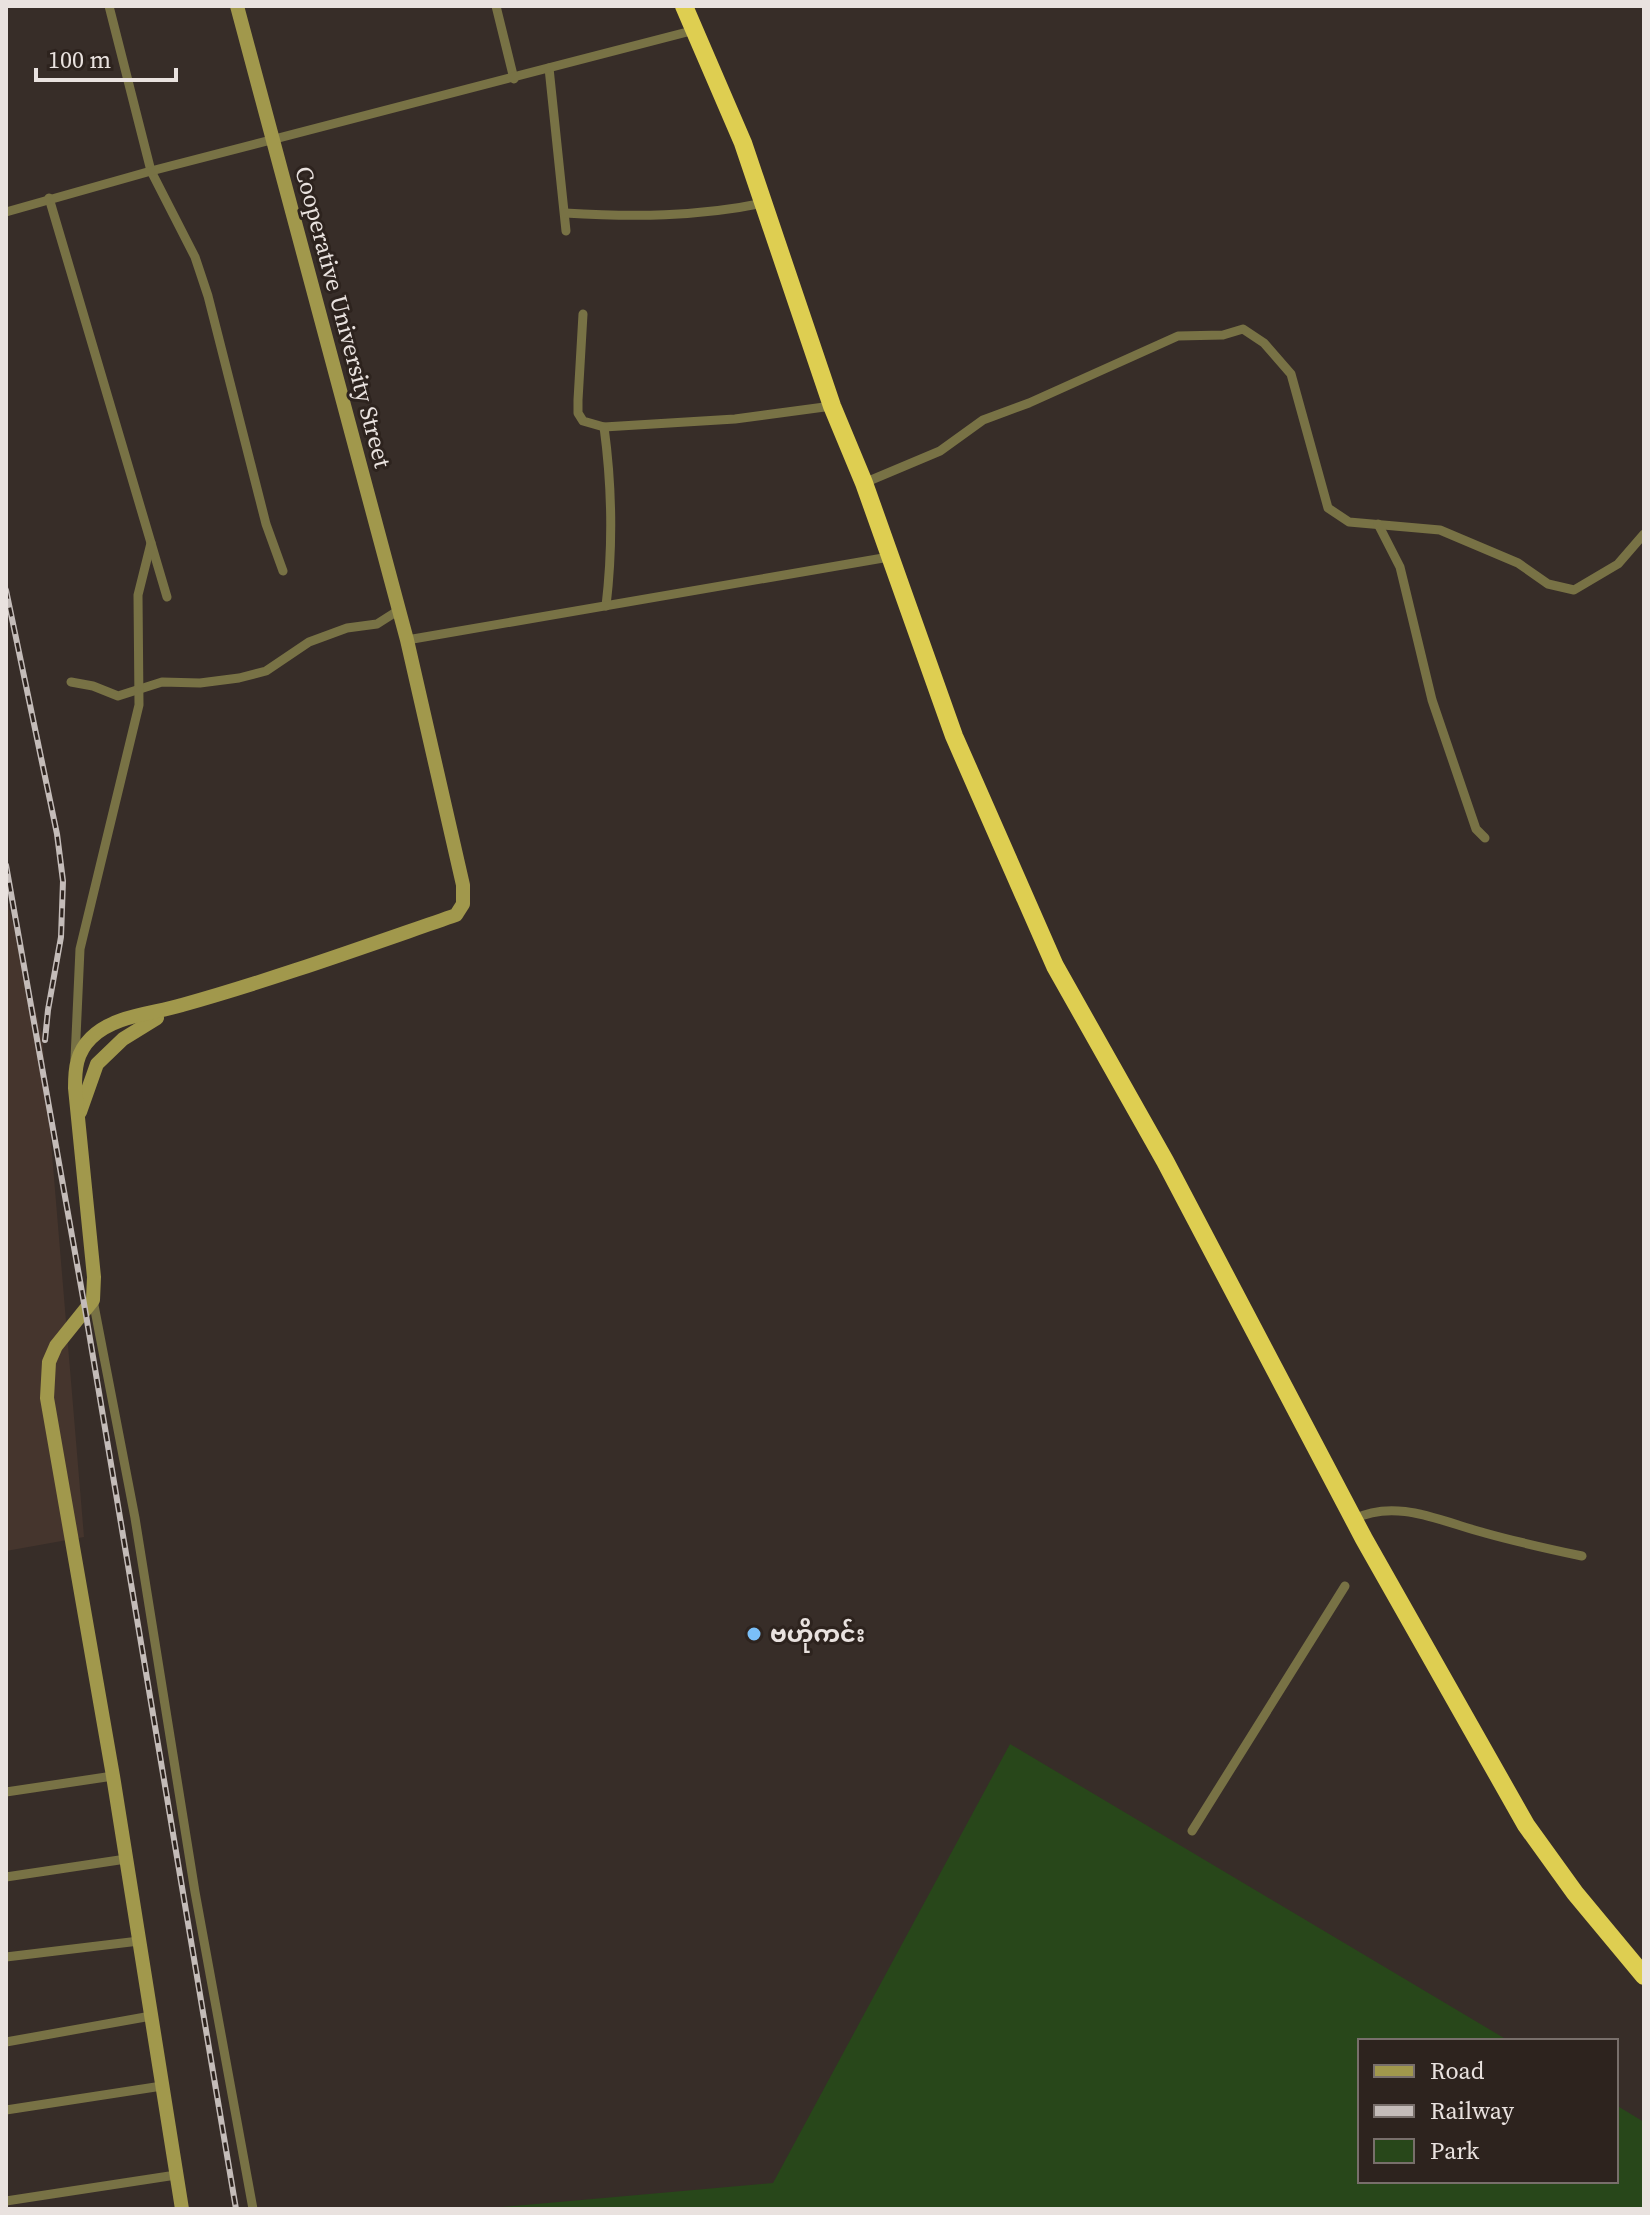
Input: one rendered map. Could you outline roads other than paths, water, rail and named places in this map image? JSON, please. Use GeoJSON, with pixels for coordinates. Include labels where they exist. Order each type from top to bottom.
{"type":"FeatureCollection","features":[{"type":"Feature","properties":{"kind":"highway"},"geometry":{"type":"LineString","coordinates":[[684,6],[743,143],[832,406],[864,483],[954,736],[1055,966],[1165,1161],[1354,1519],[1526,1825],[1594,1918],[1644,1976]]}},
{"type":"Feature","properties":{"kind":"street"},"geometry":{"type":"LineString","coordinates":[[109,6],[151,171],[195,257],[208,296],[266,524],[283,571]]}},
{"type":"Feature","properties":{"kind":"street","name":"Cooperative University Street"},"geometry":{"type":"LineString","coordinates":[[182,1006],[456,915],[463,904],[463,885],[407,640],[237,6]]}},
{"type":"Feature","properties":{"kind":"street"},"geometry":{"type":"LineString","coordinates":[[496,6],[514,79]]}},
{"type":"Feature","properties":{"kind":"street"},"geometry":{"type":"LineString","coordinates":[[6,212],[151,171],[696,30]]}},
{"type":"Feature","properties":{"kind":"street"},"geometry":{"type":"LineString","coordinates":[[549,68],[566,231]]}},
{"type":"Feature","properties":{"kind":"street"},"geometry":{"type":"LineString","coordinates":[[49,198],[167,597]]}},
{"type":"Feature","properties":{"kind":"street"},"geometry":{"type":"LineString","coordinates":[[565,213],[675,215],[729,211],[765,203]]}},
{"type":"Feature","properties":{"kind":"street"},"geometry":{"type":"LineString","coordinates":[[583,314],[578,413],[583,421],[604,427],[735,419],[832,406]]}},
{"type":"Feature","properties":{"kind":"street"},"geometry":{"type":"LineString","coordinates":[[864,483],[940,451],[983,420],[1029,403],[1178,336],[1223,335],[1243,329],[1264,343],[1291,374],[1328,508],[1349,522],[1440,530],[1518,563],[1548,584],[1574,590],[1618,564],[1644,534]]}},
{"type":"Feature","properties":{"kind":"street"},"geometry":{"type":"LineString","coordinates":[[604,427],[610,467],[610,568],[606,606]]}},
{"type":"Feature","properties":{"kind":"street"},"geometry":{"type":"LineString","coordinates":[[1378,524],[1400,567],[1432,700],[1476,829],[1485,838]]}},
{"type":"Feature","properties":{"kind":"street"},"geometry":{"type":"LineString","coordinates":[[151,543],[138,595],[139,705],[80,949],[75,1088],[94,1277],[93,1300],[137,1534],[197,1906],[253,2209]]}},
{"type":"Feature","properties":{"kind":"street"},"geometry":{"type":"LineString","coordinates":[[407,640],[889,557]]}},
{"type":"Feature","properties":{"kind":"street"},"geometry":{"type":"LineString","coordinates":[[71,682],[93,686],[118,696],[162,682],[221,681],[266,671],[279,659],[309,642],[347,628],[377,624],[399,610]]}},
{"type":"Feature","properties":{"kind":"street"},"geometry":{"type":"LineString","coordinates":[[75,1064],[86,1043],[118,1021],[182,1006]]}},
{"type":"Feature","properties":{"kind":"street"},"geometry":{"type":"LineString","coordinates":[[79,1117],[97,1064],[142,1025],[182,1006]]}},
{"type":"Feature","properties":{"kind":"street"},"geometry":{"type":"LineString","coordinates":[[93,1300],[56,1346],[49,1362],[47,1398],[113,1776],[182,2209]]}},
{"type":"Feature","properties":{"kind":"street"},"geometry":{"type":"LineString","coordinates":[[1354,1519],[1367,1513],[1388,1510],[1411,1511],[1582,1556]]}},
{"type":"Feature","properties":{"kind":"street"},"geometry":{"type":"LineString","coordinates":[[1192,1831],[1345,1586]]}},
{"type":"Feature","properties":{"kind":"street"},"geometry":{"type":"LineString","coordinates":[[6,1792],[113,1776]]}},
{"type":"Feature","properties":{"kind":"street"},"geometry":{"type":"LineString","coordinates":[[6,1877],[126,1859]]}},
{"type":"Feature","properties":{"kind":"street"},"geometry":{"type":"LineString","coordinates":[[6,1957],[139,1941]]}},
{"type":"Feature","properties":{"kind":"street"},"geometry":{"type":"LineString","coordinates":[[6,2042],[151,2016]]}},
{"type":"Feature","properties":{"kind":"street"},"geometry":{"type":"LineString","coordinates":[[6,2110],[162,2086]]}},
{"type":"Feature","properties":{"kind":"street"},"geometry":{"type":"LineString","coordinates":[[6,2201],[176,2175]]}},
{"type":"Feature","properties":{"kind":"railway"},"geometry":{"type":"LineString","coordinates":[[6,590],[57,834],[63,881],[61,937],[45,1040]]}},
{"type":"Feature","properties":{"kind":"railway"},"geometry":{"type":"LineString","coordinates":[[6,865],[85,1309],[236,2209]]}},
{"type":"Feature","properties":{"kind":"place","name":"ဗဟိုကင်း"},"geometry":{"type":"Point","coordinates":[754,1634]}}]}
